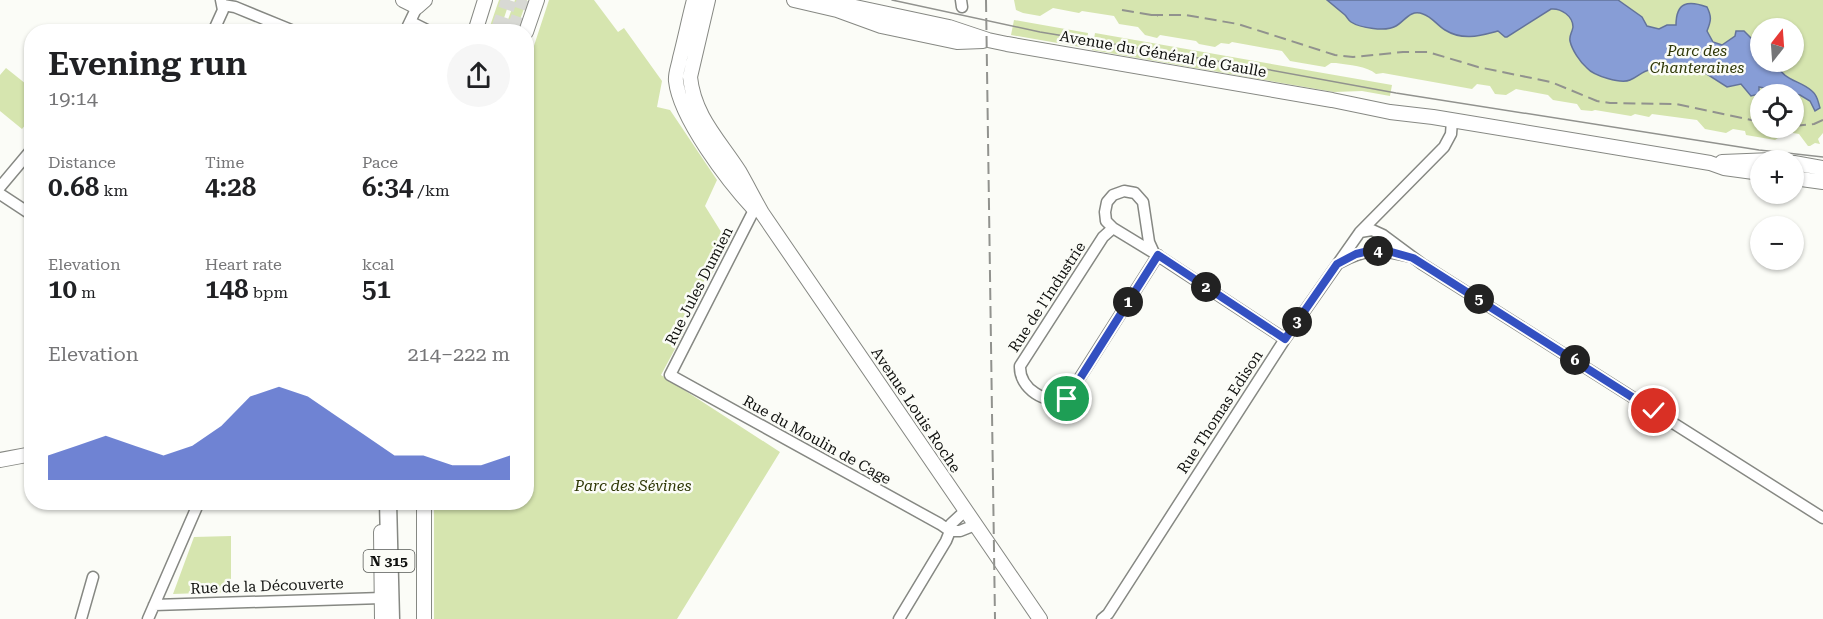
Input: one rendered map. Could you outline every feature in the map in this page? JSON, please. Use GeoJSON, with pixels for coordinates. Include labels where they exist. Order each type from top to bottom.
{"type":"FeatureCollection","features":[{"type":"Feature","properties":{"kind":"highway","name":"N 315"},"geometry":{"type":"LineString","coordinates":[[388,510],[391,619]]}},
{"type":"Feature","properties":{"kind":"highway","name":"N 315"},"geometry":{"type":"LineString","coordinates":[[396,510],[399,619]]}},
{"type":"Feature","properties":{"kind":"main road"},"geometry":{"type":"LineString","coordinates":[[403,0],[421,4]]}},
{"type":"Feature","properties":{"kind":"main road"},"geometry":{"type":"LineString","coordinates":[[478,24],[485,0]]}},
{"type":"Feature","properties":{"kind":"main road"},"geometry":{"type":"LineString","coordinates":[[529,24],[537,0]]}},
{"type":"Feature","properties":{"kind":"main road","name":"Avenue Louis Roche"},"geometry":{"type":"LineString","coordinates":[[694,0],[675,79],[680,99],[686,115],[735,188],[754,210],[766,219]]}},
{"type":"Feature","properties":{"kind":"main road","name":"Avenue Louis Roche"},"geometry":{"type":"LineString","coordinates":[[708,0],[690,77],[691,89],[700,114],[739,171],[766,219],[1040,619]]}},
{"type":"Feature","properties":{"kind":"main road","name":"Avenue du Général de Gaulle"},"geometry":{"type":"LineString","coordinates":[[794,0],[958,36],[1332,100],[1357,99],[1392,105],[1452,121],[1750,172]]}},
{"type":"Feature","properties":{"kind":"main road","name":"Avenue du Général de Gaulle"},"geometry":{"type":"LineString","coordinates":[[822,0],[871,17]]}},
{"type":"Feature","properties":{"kind":"main road","name":"Avenue du Général de Gaulle"},"geometry":{"type":"LineString","coordinates":[[1715,164],[1750,161]]}},
{"type":"Feature","properties":{"kind":"main road"},"geometry":{"type":"LineString","coordinates":[[1804,168],[1820,175]]}},
{"type":"Feature","properties":{"kind":"main road"},"geometry":{"type":"LineString","coordinates":[[1804,177],[1820,175]]}},
{"type":"Feature","properties":{"kind":"main road"},"geometry":{"type":"LineString","coordinates":[[0,460],[24,456]]}},
{"type":"Feature","properties":{"kind":"main road"},"geometry":{"type":"LineString","coordinates":[[380,510],[382,619]]}},
{"type":"Feature","properties":{"kind":"main road"},"geometry":{"type":"LineString","coordinates":[[423,510],[424,619]]}},
{"type":"Feature","properties":{"kind":"street"},"geometry":{"type":"LineString","coordinates":[[217,24],[223,10],[222,3],[277,24]]}},
{"type":"Feature","properties":{"kind":"street"},"geometry":{"type":"LineString","coordinates":[[410,24],[421,4]]}},
{"type":"Feature","properties":{"kind":"street","name":"Rue Thomas Edison"},"geometry":{"type":"LineString","coordinates":[[1105,617],[1285,339],[1337,264],[1360,232],[1444,147],[1450,134],[1452,121]]}},
{"type":"Feature","properties":{"kind":"street"},"geometry":{"type":"LineString","coordinates":[[0,187],[24,158]]}},
{"type":"Feature","properties":{"kind":"street"},"geometry":{"type":"LineString","coordinates":[[1156,254],[1149,242],[1143,202],[1135,193],[1124,191],[1113,195],[1107,202],[1105,212],[1106,221],[1113,228],[1285,339]]}},
{"type":"Feature","properties":{"kind":"street"},"geometry":{"type":"LineString","coordinates":[[0,194],[24,208]]}},
{"type":"Feature","properties":{"kind":"street","name":"Rue Jules Dumien"},"geometry":{"type":"LineString","coordinates":[[670,375],[754,210]]}},
{"type":"Feature","properties":{"kind":"street"},"geometry":{"type":"LineString","coordinates":[[1379,212],[1383,235]]}},
{"type":"Feature","properties":{"kind":"street","name":"Rue de l'Industrie"},"geometry":{"type":"LineString","coordinates":[[1113,228],[1103,237],[1020,366],[1022,382],[1032,392],[1046,399],[1060,401],[1067,399],[1156,254]]}},
{"type":"Feature","properties":{"kind":"street"},"geometry":{"type":"LineString","coordinates":[[1373,250],[1362,241],[1360,232],[1372,230],[1383,235],[1413,258],[1823,518]]}},
{"type":"Feature","properties":{"kind":"street"},"geometry":{"type":"LineString","coordinates":[[1337,264],[1356,254],[1373,250],[1388,251],[1413,258]]}},
{"type":"Feature","properties":{"kind":"street","name":"Rue du Moulin de Cage"},"geometry":{"type":"LineString","coordinates":[[670,375],[950,531]]}},
{"type":"Feature","properties":{"kind":"street"},"geometry":{"type":"LineString","coordinates":[[148,619],[196,510]]}},
{"type":"Feature","properties":{"kind":"street"},"geometry":{"type":"LineString","coordinates":[[899,619],[945,544],[951,524],[966,511]]}},
{"type":"Feature","properties":{"kind":"street"},"geometry":{"type":"LineString","coordinates":[[950,531],[960,531],[975,525]]}},
{"type":"Feature","properties":{"kind":"street"},"geometry":{"type":"LineString","coordinates":[[81,619],[93,577]]}},
{"type":"Feature","properties":{"kind":"street","name":"Rue de la Découverte"},"geometry":{"type":"LineString","coordinates":[[154,605],[382,598]]}},
{"type":"Feature","properties":{"kind":"green space"},"geometry":{"type":"Polygon","coordinates":[[[499,0],[510,0],[502,24],[491,24],[499,0]]]}},
{"type":"Feature","properties":{"kind":"green space"},"geometry":{"type":"Polygon","coordinates":[[[515,0],[527,0],[518,24],[506,24],[515,0]]]}},
{"type":"Feature","properties":{"kind":"green space","name":"Parc des Sévines"},"geometry":{"type":"Polygon","coordinates":[[[549,0],[594,0],[618,32],[624,28],[662,81],[657,107],[670,110],[717,180],[705,206],[728,243],[708,282],[704,281],[678,327],[684,332],[661,375],[780,452],[677,619],[434,619],[434,510],[534,510],[534,46],[549,0]]]}},
{"type":"Feature","properties":{"kind":"green space","name":"Parc des Chanteraines"},"geometry":{"type":"Polygon","coordinates":[[[1014,0],[1823,0],[1823,133],[1818,139],[1820,144],[1815,143],[1808,146],[1802,138],[1804,138],[1804,84],[1750,84],[1750,136],[1746,135],[1745,131],[1733,129],[1726,133],[1705,129],[1697,120],[1652,114],[1649,117],[1635,114],[1631,116],[1581,110],[1577,104],[1553,100],[1548,95],[1516,89],[1506,95],[1495,94],[1490,86],[1477,84],[1472,89],[1383,73],[1376,74],[1368,69],[1352,65],[1331,63],[1325,67],[1290,61],[1282,51],[1232,42],[1221,43],[1215,47],[1199,44],[1196,41],[1160,35],[1157,38],[1145,35],[1138,27],[1119,24],[1114,16],[1053,8],[1040,16],[1016,10],[1014,0]]]}},
{"type":"Feature","properties":{"kind":"green space"},"geometry":{"type":"Polygon","coordinates":[[[1014,20],[1088,33],[1086,48],[1011,35],[1014,20]]]}},
{"type":"Feature","properties":{"kind":"green space"},"geometry":{"type":"Polygon","coordinates":[[[1095,33],[1392,85],[1390,96],[1362,91],[1334,92],[1092,50],[1095,33]]]}},
{"type":"Feature","properties":{"kind":"green space"},"geometry":{"type":"Polygon","coordinates":[[[6,68],[24,82],[24,127],[22,129],[0,111],[0,75],[6,68]]]}},
{"type":"Feature","properties":{"kind":"green space"},"geometry":{"type":"Polygon","coordinates":[[[231,536],[231,592],[173,594],[194,537],[231,536]]]}},
{"type":"Feature","properties":{"kind":"water"},"geometry":{"type":"Polygon","coordinates":[[[1327,0],[1618,0],[1642,17],[1647,26],[1659,29],[1667,25],[1676,25],[1681,7],[1694,4],[1707,7],[1710,22],[1707,31],[1713,42],[1722,45],[1735,36],[1736,31],[1744,31],[1750,37],[1750,72],[1781,72],[1801,84],[1750,84],[1750,95],[1741,84],[1727,87],[1705,73],[1699,64],[1693,64],[1687,70],[1647,71],[1626,81],[1614,80],[1590,71],[1584,65],[1570,41],[1573,27],[1571,19],[1559,10],[1551,9],[1507,37],[1498,31],[1478,36],[1458,36],[1442,28],[1429,17],[1418,13],[1411,14],[1392,28],[1380,29],[1355,24],[1327,0]]]}},
{"type":"Feature","properties":{"kind":"water"},"geometry":{"type":"Polygon","coordinates":[[[1804,86],[1814,93],[1820,108],[1815,111],[1810,101],[1804,97],[1804,86]]]}},
{"type":"Feature","properties":{"kind":"tunnel"},"geometry":{"type":"LineString","coordinates":[[501,24],[509,0]]}},
{"type":"Feature","properties":{"kind":"tunnel"},"geometry":{"type":"LineString","coordinates":[[517,24],[525,0]]}},
{"type":"Feature","properties":{"kind":"tram line"},"geometry":{"type":"LineString","coordinates":[[892,0],[1040,32],[1396,93],[1759,150],[1823,157]]}},
{"type":"Feature","properties":{"kind":"railway"},"geometry":{"type":"LineString","coordinates":[[986,0],[995,619]]}},
{"type":"Feature","properties":{"kind":"railway"},"geometry":{"type":"LineString","coordinates":[[1122,10],[1158,16]]}},
{"type":"Feature","properties":{"kind":"railway"},"geometry":{"type":"LineString","coordinates":[[1151,15],[1185,15],[1238,24],[1335,55],[1353,57],[1428,52],[1478,67],[1551,82],[1597,101],[1676,104],[1750,120]]}},
{"type":"Feature","properties":{"kind":"railway"},"geometry":{"type":"LineString","coordinates":[[1804,125],[1823,120]]}},
{"type":"Feature","properties":{"kind":"route"},"geometry":{"type":"LineString","coordinates":[[1067,399],[1158,255],[1285,339],[1337,264],[1356,254],[1373,250],[1388,251],[1413,258],[1654,411]]}}]}
